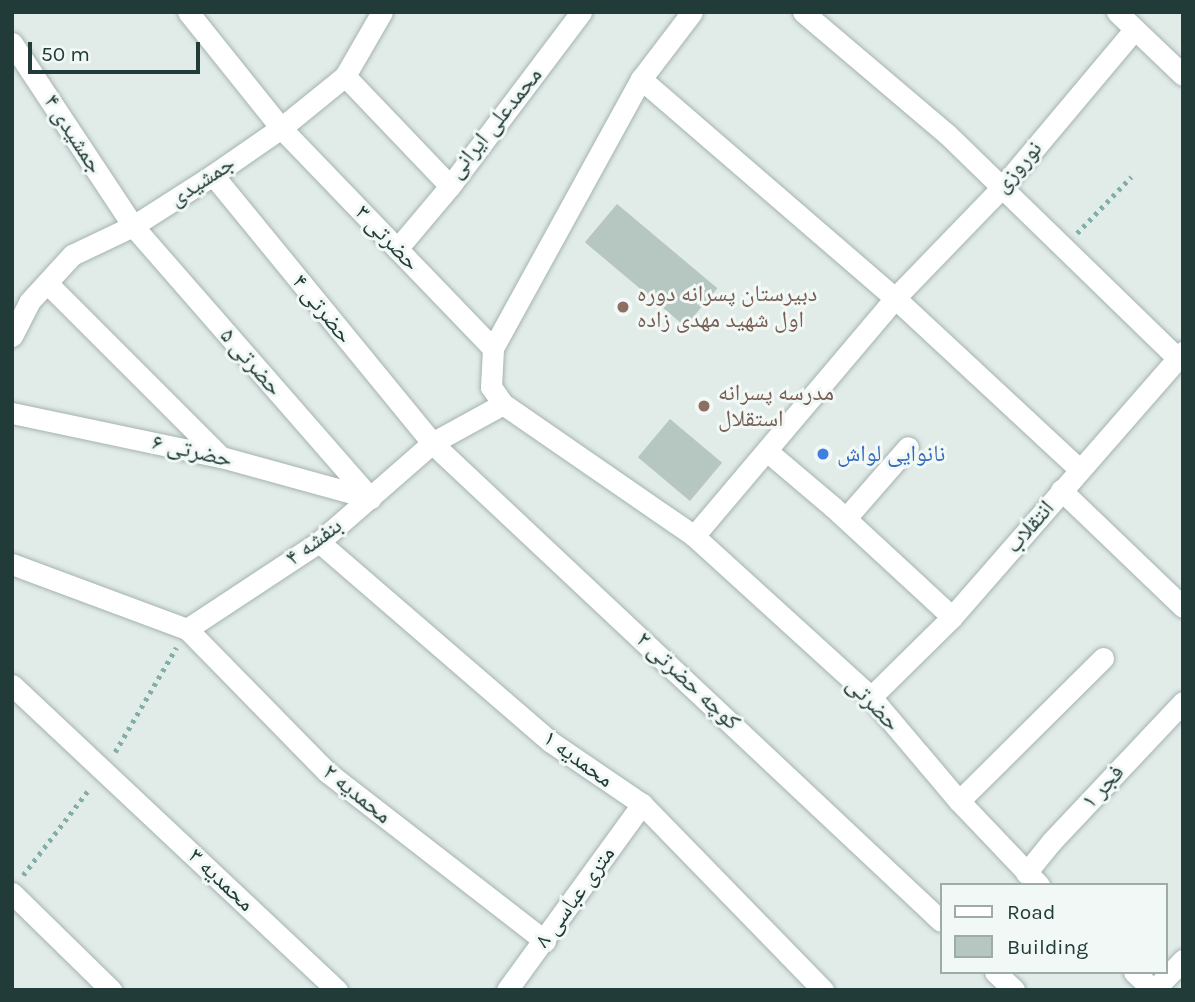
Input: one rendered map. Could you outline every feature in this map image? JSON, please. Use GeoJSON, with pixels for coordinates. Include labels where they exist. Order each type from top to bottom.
{"type":"FeatureCollection","features":[{"type":"Feature","properties":{"kind":"street","name":"حضرتی ۳"},"geometry":{"type":"LineString","coordinates":[[188,12],[281,128],[493,348]]}},
{"type":"Feature","properties":{"kind":"street","name":"جمشیدی"},"geometry":{"type":"LineString","coordinates":[[12,335],[18,308],[47,283],[72,255],[133,226],[213,175],[281,128],[345,76],[382,12]]}},
{"type":"Feature","properties":{"kind":"street","name":"محمدعلی ایرانی"},"geometry":{"type":"LineString","coordinates":[[345,76],[450,186],[582,12]]}},
{"type":"Feature","properties":{"kind":"street"},"geometry":{"type":"LineString","coordinates":[[503,404],[491,387],[493,348],[641,79],[692,12]]}},
{"type":"Feature","properties":{"kind":"street"},"geometry":{"type":"LineString","coordinates":[[803,12],[1003,186],[1180,355]]}},
{"type":"Feature","properties":{"kind":"street"},"geometry":{"type":"LineString","coordinates":[[1117,12],[1183,75]]}},
{"type":"Feature","properties":{"kind":"street","name":"نوروزی"},"geometry":{"type":"LineString","coordinates":[[694,536],[768,452],[895,298],[1003,186],[1134,30]]}},
{"type":"Feature","properties":{"kind":"street","name":"جمشیدی ۴"},"geometry":{"type":"LineString","coordinates":[[12,43],[133,226]]}},
{"type":"Feature","properties":{"kind":"street"},"geometry":{"type":"LineString","coordinates":[[641,79],[895,298],[1078,468]]}},
{"type":"Feature","properties":{"kind":"street","name":"حضرتی ۴"},"geometry":{"type":"LineString","coordinates":[[213,175],[432,443]]}},
{"type":"Feature","properties":{"kind":"street"},"geometry":{"type":"LineString","coordinates":[[397,249],[450,186]]}},
{"type":"Feature","properties":{"kind":"street","name":"حضرتی ۵"},"geometry":{"type":"LineString","coordinates":[[133,226],[370,498]]}},
{"type":"Feature","properties":{"kind":"street"},"geometry":{"type":"LineString","coordinates":[[47,283],[221,457]]}},
{"type":"Feature","properties":{"kind":"street","name":"انتقلاب"},"geometry":{"type":"LineString","coordinates":[[871,697],[951,617],[1078,468],[1180,355]]}},
{"type":"Feature","properties":{"kind":"street","name":"بنفشه ۴"},"geometry":{"type":"LineString","coordinates":[[187,629],[319,542],[432,443],[503,404]]}},
{"type":"Feature","properties":{"kind":"street","name":"حضرتی"},"geometry":{"type":"LineString","coordinates":[[503,404],[694,536],[871,697],[959,801],[1033,879]]}},
{"type":"Feature","properties":{"kind":"street","name":"حضرتی ۶"},"geometry":{"type":"LineString","coordinates":[[12,413],[221,457],[370,498]]}},
{"type":"Feature","properties":{"kind":"street","name":"کوچه حضرتی ۲"},"geometry":{"type":"LineString","coordinates":[[432,443],[940,920]]}},
{"type":"Feature","properties":{"kind":"street"},"geometry":{"type":"LineString","coordinates":[[845,518],[908,447]]}},
{"type":"Feature","properties":{"kind":"street"},"geometry":{"type":"LineString","coordinates":[[768,452],[845,518],[951,617]]}},
{"type":"Feature","properties":{"kind":"street"},"geometry":{"type":"LineString","coordinates":[[1061,490],[1183,607]]}},
{"type":"Feature","properties":{"kind":"street","name":"محمدیه ۱"},"geometry":{"type":"LineString","coordinates":[[319,542],[551,742],[642,804],[823,990]]}},
{"type":"Feature","properties":{"kind":"street"},"geometry":{"type":"LineString","coordinates":[[12,564],[187,629]]}},
{"type":"Feature","properties":{"kind":"street","name":"محمدیه ۲"},"geometry":{"type":"LineString","coordinates":[[187,629],[327,772],[545,941]]}},
{"type":"Feature","properties":{"kind":"street"},"geometry":{"type":"LineString","coordinates":[[959,801],[1103,658]]}},
{"type":"Feature","properties":{"kind":"street","name":"محمدیه ۳"},"geometry":{"type":"LineString","coordinates":[[12,685],[337,990]]}},
{"type":"Feature","properties":{"kind":"street","name":"فجر ۱"},"geometry":{"type":"LineString","coordinates":[[1033,879],[1052,841],[1183,702]]}},
{"type":"Feature","properties":{"kind":"street","name":"۸ متری عباسی"},"geometry":{"type":"LineString","coordinates":[[507,990],[642,804]]}},
{"type":"Feature","properties":{"kind":"street"},"geometry":{"type":"LineString","coordinates":[[12,893],[111,990]]}},
{"type":"Feature","properties":{"kind":"street"},"geometry":{"type":"LineString","coordinates":[[1136,974],[1153,990],[1183,960]]}},
{"type":"Feature","properties":{"kind":"street"},"geometry":{"type":"LineString","coordinates":[[997,974],[1014,990]]}},
{"type":"Feature","properties":{"kind":"path"},"geometry":{"type":"LineString","coordinates":[[1065,247],[1131,177]]}},
{"type":"Feature","properties":{"kind":"building"},"geometry":{"type":"Polygon","coordinates":[[[617,204],[717,288],[685,327],[585,242],[617,204]]]}},
{"type":"Feature","properties":{"kind":"building"},"geometry":{"type":"Polygon","coordinates":[[[670,419],[722,463],[690,501],[638,457],[670,419]]]}},
{"type":"Feature","properties":{"kind":"place","name":"دبیرستان پسرانه دوره اول شهید مهدی زاده"},"geometry":{"type":"Point","coordinates":[623,307]}},
{"type":"Feature","properties":{"kind":"place","name":"مدرسه پسرانه استقلال"},"geometry":{"type":"Point","coordinates":[704,406]}},
{"type":"Feature","properties":{"kind":"place","name":"نانوایی لواش"},"geometry":{"type":"Point","coordinates":[823,454]}}]}
